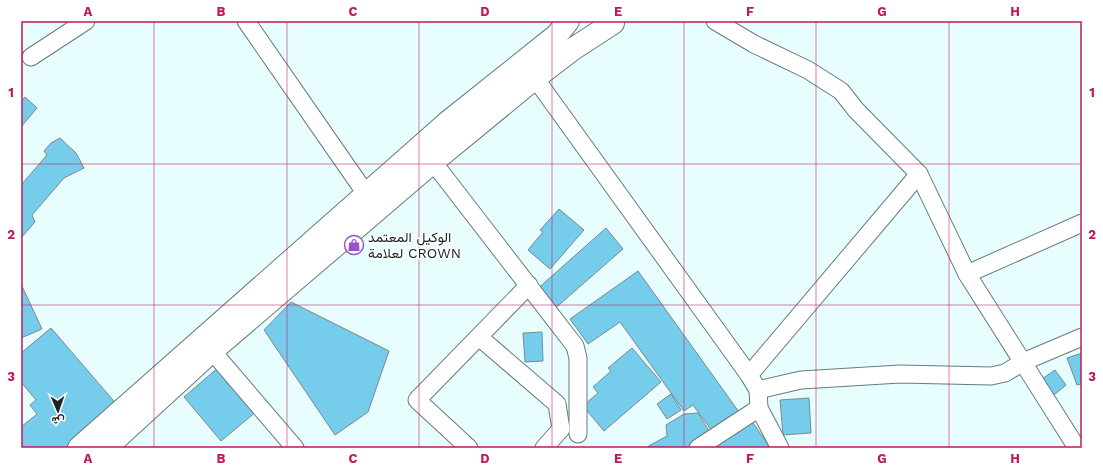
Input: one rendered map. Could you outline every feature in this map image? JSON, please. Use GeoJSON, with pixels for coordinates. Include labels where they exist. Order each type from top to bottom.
{"type":"FeatureCollection","features":[{"type":"Feature","properties":{"kind":"main road"},"geometry":{"type":"LineString","coordinates":[[106,448],[371,202],[448,122],[557,35],[568,21]]}},
{"type":"Feature","properties":{"kind":"main road"},"geometry":{"type":"LineString","coordinates":[[79,448],[371,202],[433,162],[535,78],[609,22]]}},
{"type":"Feature","properties":{"kind":"street"},"geometry":{"type":"LineString","coordinates":[[32,58],[86,21]]}},
{"type":"Feature","properties":{"kind":"street"},"geometry":{"type":"LineString","coordinates":[[246,21],[371,202]]}},
{"type":"Feature","properties":{"kind":"street"},"geometry":{"type":"LineString","coordinates":[[715,21],[754,44],[808,70],[841,91],[856,110],[920,174],[968,274],[1077,448]]}},
{"type":"Feature","properties":{"kind":"street"},"geometry":{"type":"LineString","coordinates":[[535,78],[754,382],[759,408],[780,448]]}},
{"type":"Feature","properties":{"kind":"street"},"geometry":{"type":"LineString","coordinates":[[433,162],[529,284],[575,346],[578,358],[578,434]]}},
{"type":"Feature","properties":{"kind":"street"},"geometry":{"type":"LineString","coordinates":[[754,382],[920,174]]}},
{"type":"Feature","properties":{"kind":"street"},"geometry":{"type":"LineString","coordinates":[[968,274],[1082,223]]}},
{"type":"Feature","properties":{"kind":"street"},"geometry":{"type":"LineString","coordinates":[[469,448],[417,400],[529,284]]}},
{"type":"Feature","properties":{"kind":"street"},"geometry":{"type":"LineString","coordinates":[[479,336],[557,404],[561,429],[544,448]]}},
{"type":"Feature","properties":{"kind":"street"},"geometry":{"type":"LineString","coordinates":[[754,382],[900,374],[991,376],[1005,373],[1023,362],[1082,337]]}},
{"type":"Feature","properties":{"kind":"street"},"geometry":{"type":"LineString","coordinates":[[212,351],[296,448]]}},
{"type":"Feature","properties":{"kind":"street"},"geometry":{"type":"LineString","coordinates":[[698,448],[759,408]]}},
{"type":"Feature","properties":{"kind":"building"},"geometry":{"type":"Polygon","coordinates":[[[25,97],[37,108],[21,127],[21,101],[25,97]]]}},
{"type":"Feature","properties":{"kind":"building"},"geometry":{"type":"Polygon","coordinates":[[[60,138],[76,153],[84,168],[64,178],[32,215],[35,222],[21,238],[21,185],[47,155],[44,151],[51,143],[60,138]]]}},
{"type":"Feature","properties":{"kind":"building"},"geometry":{"type":"Polygon","coordinates":[[[559,209],[584,230],[550,269],[528,250],[543,232],[540,230],[559,209]]]}},
{"type":"Feature","properties":{"kind":"building"},"geometry":{"type":"Polygon","coordinates":[[[606,228],[623,249],[552,311],[535,291],[606,228]]]}},
{"type":"Feature","properties":{"kind":"building"},"geometry":{"type":"Polygon","coordinates":[[[638,271],[739,412],[712,431],[693,405],[684,411],[620,322],[588,344],[570,319],[638,271]]]}},
{"type":"Feature","properties":{"kind":"building"},"geometry":{"type":"Polygon","coordinates":[[[21,284],[42,329],[21,338],[21,284]]]}},
{"type":"Feature","properties":{"kind":"building"},"geometry":{"type":"Polygon","coordinates":[[[291,302],[389,351],[368,412],[335,435],[264,330],[291,302]]]}},
{"type":"Feature","properties":{"kind":"building"},"geometry":{"type":"Polygon","coordinates":[[[51,328],[119,407],[70,448],[21,448],[21,427],[37,414],[30,405],[36,400],[21,382],[21,353],[51,328]]]}},
{"type":"Feature","properties":{"kind":"building"},"geometry":{"type":"Polygon","coordinates":[[[542,332],[543,361],[525,362],[523,333],[542,332]]]}},
{"type":"Feature","properties":{"kind":"building"},"geometry":{"type":"Polygon","coordinates":[[[632,348],[661,382],[604,431],[583,406],[598,393],[593,387],[611,371],[608,368],[632,348]]]}},
{"type":"Feature","properties":{"kind":"building"},"geometry":{"type":"Polygon","coordinates":[[[1082,353],[1082,384],[1077,385],[1067,358],[1082,353]]]}},
{"type":"Feature","properties":{"kind":"building"},"geometry":{"type":"Polygon","coordinates":[[[220,366],[257,411],[221,441],[184,397],[220,366]]]}},
{"type":"Feature","properties":{"kind":"building"},"geometry":{"type":"Polygon","coordinates":[[[1055,370],[1066,385],[1054,395],[1042,379],[1055,370]]]}},
{"type":"Feature","properties":{"kind":"building"},"geometry":{"type":"Polygon","coordinates":[[[671,394],[681,410],[667,419],[657,404],[671,394]]]}},
{"type":"Feature","properties":{"kind":"building"},"geometry":{"type":"Polygon","coordinates":[[[809,398],[811,433],[783,435],[780,400],[809,398]]]}},
{"type":"Feature","properties":{"kind":"building"},"geometry":{"type":"Polygon","coordinates":[[[698,413],[712,436],[692,448],[647,447],[667,436],[666,425],[684,414],[698,413]]]}},
{"type":"Feature","properties":{"kind":"building"},"geometry":{"type":"Polygon","coordinates":[[[752,421],[770,448],[712,448],[752,421]]]}},
{"type":"Feature","properties":{"kind":"place","name":"الوكيل المعتمد لعلامة CROWN"},"geometry":{"type":"Point","coordinates":[354,245]}}]}
